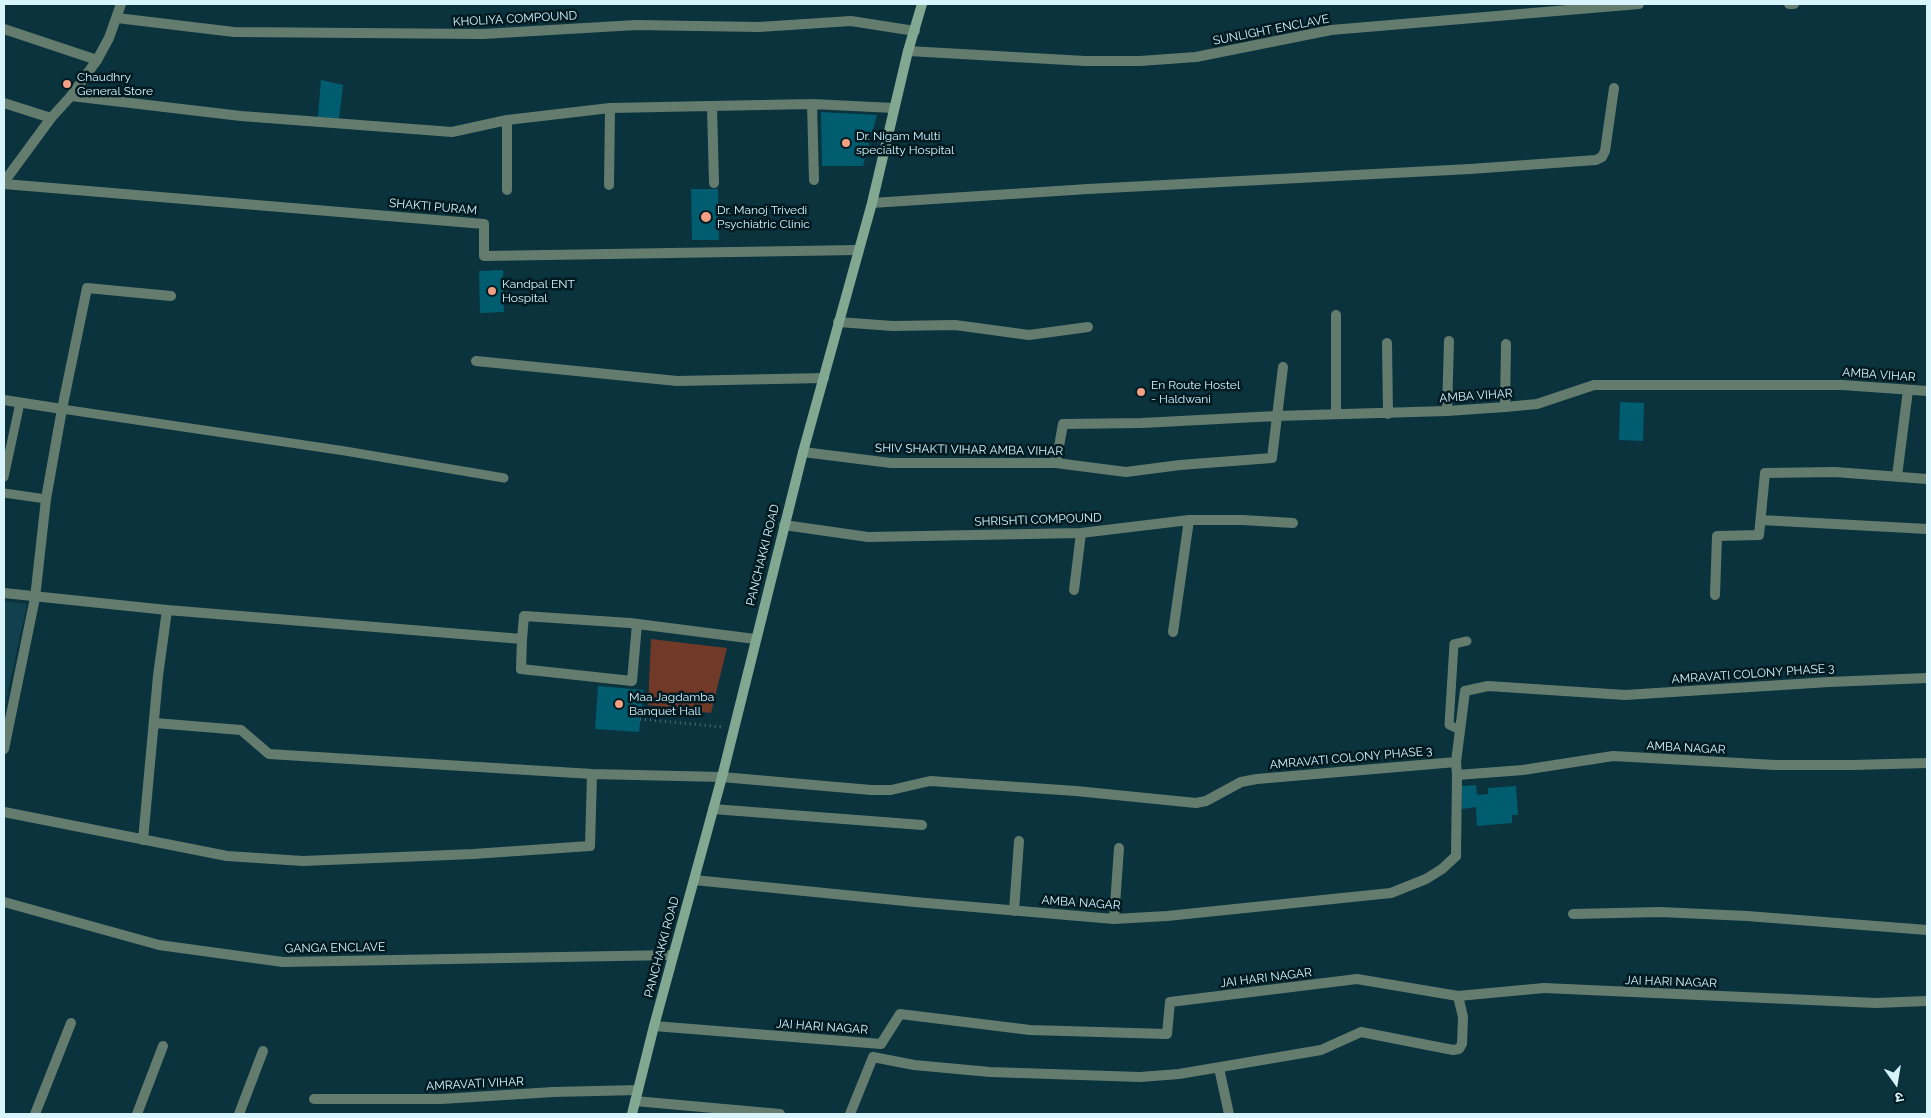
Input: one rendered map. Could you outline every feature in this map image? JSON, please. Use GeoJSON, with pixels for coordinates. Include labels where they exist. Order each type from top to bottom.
{"type":"FeatureCollection","features":[{"type":"Feature","properties":{"kind":"main road","name":"PANCHAKKI ROAD"},"geometry":{"type":"LineString","coordinates":[[632,1114],[722,777],[803,452],[872,203],[908,51],[922,4]]}},
{"type":"Feature","properties":{"kind":"street"},"geometry":{"type":"LineString","coordinates":[[4,183],[51,118],[71,96],[96,60],[109,38],[120,4]]}},
{"type":"Feature","properties":{"kind":"street","name":"SUNLIGHT ENCLAVE"},"geometry":{"type":"LineString","coordinates":[[908,51],[1085,61],[1159,60],[1196,57],[1330,30],[1639,4]]}},
{"type":"Feature","properties":{"kind":"street"},"geometry":{"type":"LineString","coordinates":[[1789,4],[1794,4]]}},
{"type":"Feature","properties":{"kind":"street","name":"KHOLIYA COMPOUND"},"geometry":{"type":"LineString","coordinates":[[117,18],[234,32],[483,34],[636,25],[759,27],[852,21],[915,31]]}},
{"type":"Feature","properties":{"kind":"street"},"geometry":{"type":"LineString","coordinates":[[4,29],[96,60]]}},
{"type":"Feature","properties":{"kind":"street"},"geometry":{"type":"LineString","coordinates":[[872,203],[1088,189],[1470,169],[1596,160],[1602,157],[1605,151],[1614,88]]}},
{"type":"Feature","properties":{"kind":"street"},"geometry":{"type":"LineString","coordinates":[[71,96],[241,116],[452,132],[507,120],[610,108],[812,104],[894,108]]}},
{"type":"Feature","properties":{"kind":"street"},"geometry":{"type":"LineString","coordinates":[[4,103],[51,118]]}},
{"type":"Feature","properties":{"kind":"street"},"geometry":{"type":"LineString","coordinates":[[812,104],[814,180]]}},
{"type":"Feature","properties":{"kind":"street"},"geometry":{"type":"LineString","coordinates":[[712,107],[714,183]]}},
{"type":"Feature","properties":{"kind":"street"},"geometry":{"type":"LineString","coordinates":[[609,185],[610,108]]}},
{"type":"Feature","properties":{"kind":"street"},"geometry":{"type":"LineString","coordinates":[[507,120],[507,190]]}},
{"type":"Feature","properties":{"kind":"street","name":"SHAKTI PURAM"},"geometry":{"type":"LineString","coordinates":[[4,183],[484,224],[484,256],[858,250]]}},
{"type":"Feature","properties":{"kind":"street"},"geometry":{"type":"LineString","coordinates":[[4,749],[35,598],[46,499],[87,288],[171,296]]}},
{"type":"Feature","properties":{"kind":"street"},"geometry":{"type":"LineString","coordinates":[[1336,315],[1336,414]]}},
{"type":"Feature","properties":{"kind":"street"},"geometry":{"type":"LineString","coordinates":[[838,322],[893,326],[955,325],[1029,335],[1088,327]]}},
{"type":"Feature","properties":{"kind":"street"},"geometry":{"type":"LineString","coordinates":[[1447,411],[1449,341]]}},
{"type":"Feature","properties":{"kind":"street"},"geometry":{"type":"LineString","coordinates":[[1387,343],[1388,414]]}},
{"type":"Feature","properties":{"kind":"street"},"geometry":{"type":"LineString","coordinates":[[1505,407],[1506,344]]}},
{"type":"Feature","properties":{"kind":"street"},"geometry":{"type":"LineString","coordinates":[[476,361],[677,380],[824,378]]}},
{"type":"Feature","properties":{"kind":"street"},"geometry":{"type":"LineString","coordinates":[[1276,416],[1283,367]]}},
{"type":"Feature","properties":{"kind":"street","name":"AMBA VIHAR"},"geometry":{"type":"LineString","coordinates":[[1056,463],[1063,424],[1142,423],[1336,414],[1388,414],[1505,407],[1537,404],[1594,385],[1842,385],[1927,390]]}},
{"type":"Feature","properties":{"kind":"street"},"geometry":{"type":"LineString","coordinates":[[1897,476],[1908,390]]}},
{"type":"Feature","properties":{"kind":"street"},"geometry":{"type":"LineString","coordinates":[[4,400],[62,409]]}},
{"type":"Feature","properties":{"kind":"street","name":"SHIV SHAKTI VIHAR AMBA VIHAR"},"geometry":{"type":"LineString","coordinates":[[803,452],[891,463],[1056,463],[1126,472],[1180,465],[1272,458],[1276,416]]}},
{"type":"Feature","properties":{"kind":"street"},"geometry":{"type":"LineString","coordinates":[[1715,594],[1717,536],[1759,535],[1765,473],[1835,472],[1927,479]]}},
{"type":"Feature","properties":{"kind":"street"},"geometry":{"type":"LineString","coordinates":[[1174,632],[1189,520]]}},
{"type":"Feature","properties":{"kind":"street","name":"SHRISHTI COMPOUND"},"geometry":{"type":"LineString","coordinates":[[784,525],[868,537],[1081,533],[1189,520],[1242,520],[1293,523]]}},
{"type":"Feature","properties":{"kind":"street"},"geometry":{"type":"LineString","coordinates":[[1761,520],[1927,529]]}},
{"type":"Feature","properties":{"kind":"street"},"geometry":{"type":"LineString","coordinates":[[1074,590],[1081,533]]}},
{"type":"Feature","properties":{"kind":"street"},"geometry":{"type":"LineString","coordinates":[[4,593],[35,598],[167,610],[522,639]]}},
{"type":"Feature","properties":{"kind":"street"},"geometry":{"type":"LineString","coordinates":[[143,840],[158,676],[167,610]]}},
{"type":"Feature","properties":{"kind":"street"},"geometry":{"type":"LineString","coordinates":[[637,624],[632,680],[521,669],[524,616],[637,624],[755,639]]}},
{"type":"Feature","properties":{"kind":"street","name":"AMRAVATI COLONY PHASE 3"},"geometry":{"type":"LineString","coordinates":[[155,723],[241,730],[269,754],[592,774],[722,777],[871,790],[891,790],[930,781],[1076,791],[1196,803],[1206,801],[1241,782],[1256,779],[1456,762],[1465,691],[1488,686],[1624,695],[1927,678]]}},
{"type":"Feature","properties":{"kind":"street","name":"AMBA NAGAR"},"geometry":{"type":"LineString","coordinates":[[694,880],[1114,919],[1167,916],[1391,893],[1426,879],[1442,869],[1456,856],[1457,775],[1523,770],[1613,756],[1775,765],[1853,766],[1927,763]]}},
{"type":"Feature","properties":{"kind":"street"},"geometry":{"type":"LineString","coordinates":[[1456,762],[1457,775]]}},
{"type":"Feature","properties":{"kind":"street"},"geometry":{"type":"LineString","coordinates":[[4,812],[227,856],[303,861],[473,854],[590,846],[592,774]]}},
{"type":"Feature","properties":{"kind":"street"},"geometry":{"type":"LineString","coordinates":[[713,809],[922,825]]}},
{"type":"Feature","properties":{"kind":"street"},"geometry":{"type":"LineString","coordinates":[[1014,911],[1019,841]]}},
{"type":"Feature","properties":{"kind":"street"},"geometry":{"type":"LineString","coordinates":[[1114,919],[1119,848]]}},
{"type":"Feature","properties":{"kind":"street","name":"GANGA ENCLAVE"},"geometry":{"type":"LineString","coordinates":[[4,902],[159,946],[283,962],[673,955]]}},
{"type":"Feature","properties":{"kind":"street"},"geometry":{"type":"LineString","coordinates":[[1573,914],[1660,912],[1747,916],[1927,930]]}},
{"type":"Feature","properties":{"kind":"street","name":"JAI HARI NAGAR"},"geometry":{"type":"LineString","coordinates":[[654,1026],[881,1044],[900,1014],[1030,1030],[1167,1034],[1170,1002],[1356,979],[1458,996],[1544,988],[1876,1003],[1927,1001]]}},
{"type":"Feature","properties":{"kind":"street"},"geometry":{"type":"LineString","coordinates":[[873,1056],[914,1065],[990,1072],[1140,1077],[1179,1074],[1321,1050],[1361,1032],[1453,1050],[1459,1049],[1462,1044],[1463,1017],[1458,996]]}},
{"type":"Feature","properties":{"kind":"street"},"geometry":{"type":"LineString","coordinates":[[35,1114],[71,1023]]}},
{"type":"Feature","properties":{"kind":"street"},"geometry":{"type":"LineString","coordinates":[[850,1114],[873,1056],[881,1044]]}},
{"type":"Feature","properties":{"kind":"street"},"geometry":{"type":"LineString","coordinates":[[137,1114],[163,1046]]}},
{"type":"Feature","properties":{"kind":"street"},"geometry":{"type":"LineString","coordinates":[[238,1114],[263,1051]]}},
{"type":"Feature","properties":{"kind":"street"},"geometry":{"type":"LineString","coordinates":[[1219,1068],[1229,1114]]}},
{"type":"Feature","properties":{"kind":"street","name":"AMRAVATI VIHAR"},"geometry":{"type":"LineString","coordinates":[[314,1099],[441,1100],[553,1092],[637,1096],[780,1114]]}},
{"type":"Feature","properties":{"kind":"lane"},"geometry":{"type":"LineString","coordinates":[[4,477],[20,403]]}},
{"type":"Feature","properties":{"kind":"lane"},"geometry":{"type":"LineString","coordinates":[[62,409],[344,451],[504,478]]}},
{"type":"Feature","properties":{"kind":"lane"},"geometry":{"type":"LineString","coordinates":[[4,493],[46,499]]}},
{"type":"Feature","properties":{"kind":"lane"},"geometry":{"type":"LineString","coordinates":[[1460,730],[1449,725],[1454,644],[1467,641]]}},
{"type":"Feature","properties":{"kind":"path"},"geometry":{"type":"LineString","coordinates":[[640,719],[733,728]]}},
{"type":"Feature","properties":{"kind":"shaded area"},"geometry":{"type":"Polygon","coordinates":[[[4,601],[27,604],[4,710],[4,601]]]}},
{"type":"Feature","properties":{"kind":"shaded area"},"geometry":{"type":"Polygon","coordinates":[[[651,639],[727,648],[711,713],[648,705],[651,639]]]}},
{"type":"Feature","properties":{"kind":"building"},"geometry":{"type":"Polygon","coordinates":[[[321,80],[343,85],[339,119],[318,117],[321,80]]]}},
{"type":"Feature","properties":{"kind":"building","name":"Dr. Nigam Multi specialty Hospital"},"geometry":{"type":"Polygon","coordinates":[[[821,112],[877,115],[863,166],[822,166],[821,112]]]}},
{"type":"Feature","properties":{"kind":"building"},"geometry":{"type":"Polygon","coordinates":[[[691,189],[718,189],[719,240],[692,240],[691,189]]]}},
{"type":"Feature","properties":{"kind":"building","name":"Kandpal ENT Hospital"},"geometry":{"type":"Polygon","coordinates":[[[503,270],[504,312],[480,313],[479,271],[503,270]]]}},
{"type":"Feature","properties":{"kind":"building"},"geometry":{"type":"Polygon","coordinates":[[[1620,402],[1644,403],[1643,441],[1619,440],[1620,402]]]}},
{"type":"Feature","properties":{"kind":"building","name":"Maa Jagdamba Banquet Hall"},"geometry":{"type":"Polygon","coordinates":[[[598,686],[644,690],[639,732],[595,729],[598,686]]]}},
{"type":"Feature","properties":{"kind":"building"},"geometry":{"type":"Polygon","coordinates":[[[1476,785],[1477,795],[1488,794],[1488,788],[1516,786],[1518,815],[1512,815],[1512,823],[1477,826],[1476,807],[1462,809],[1460,786],[1476,785]]]}},
{"type":"Feature","properties":{"kind":"place","name":"Chaudhry General Store"},"geometry":{"type":"Point","coordinates":[67,84]}},
{"type":"Feature","properties":{"kind":"place","name":"Dr. Nigam Multi specialty Hospital"},"geometry":{"type":"Point","coordinates":[846,143]}},
{"type":"Feature","properties":{"kind":"place","name":"Dr. Manoj Trivedi Psychiatric Clinic"},"geometry":{"type":"Point","coordinates":[706,217]}},
{"type":"Feature","properties":{"kind":"place","name":"Kandpal ENT Hospital"},"geometry":{"type":"Point","coordinates":[492,291]}},
{"type":"Feature","properties":{"kind":"place","name":"En Route Hostel - Haldwani"},"geometry":{"type":"Point","coordinates":[1141,392]}},
{"type":"Feature","properties":{"kind":"place","name":"Maa Jagdamba Banquet Hall"},"geometry":{"type":"Point","coordinates":[619,704]}}]}
